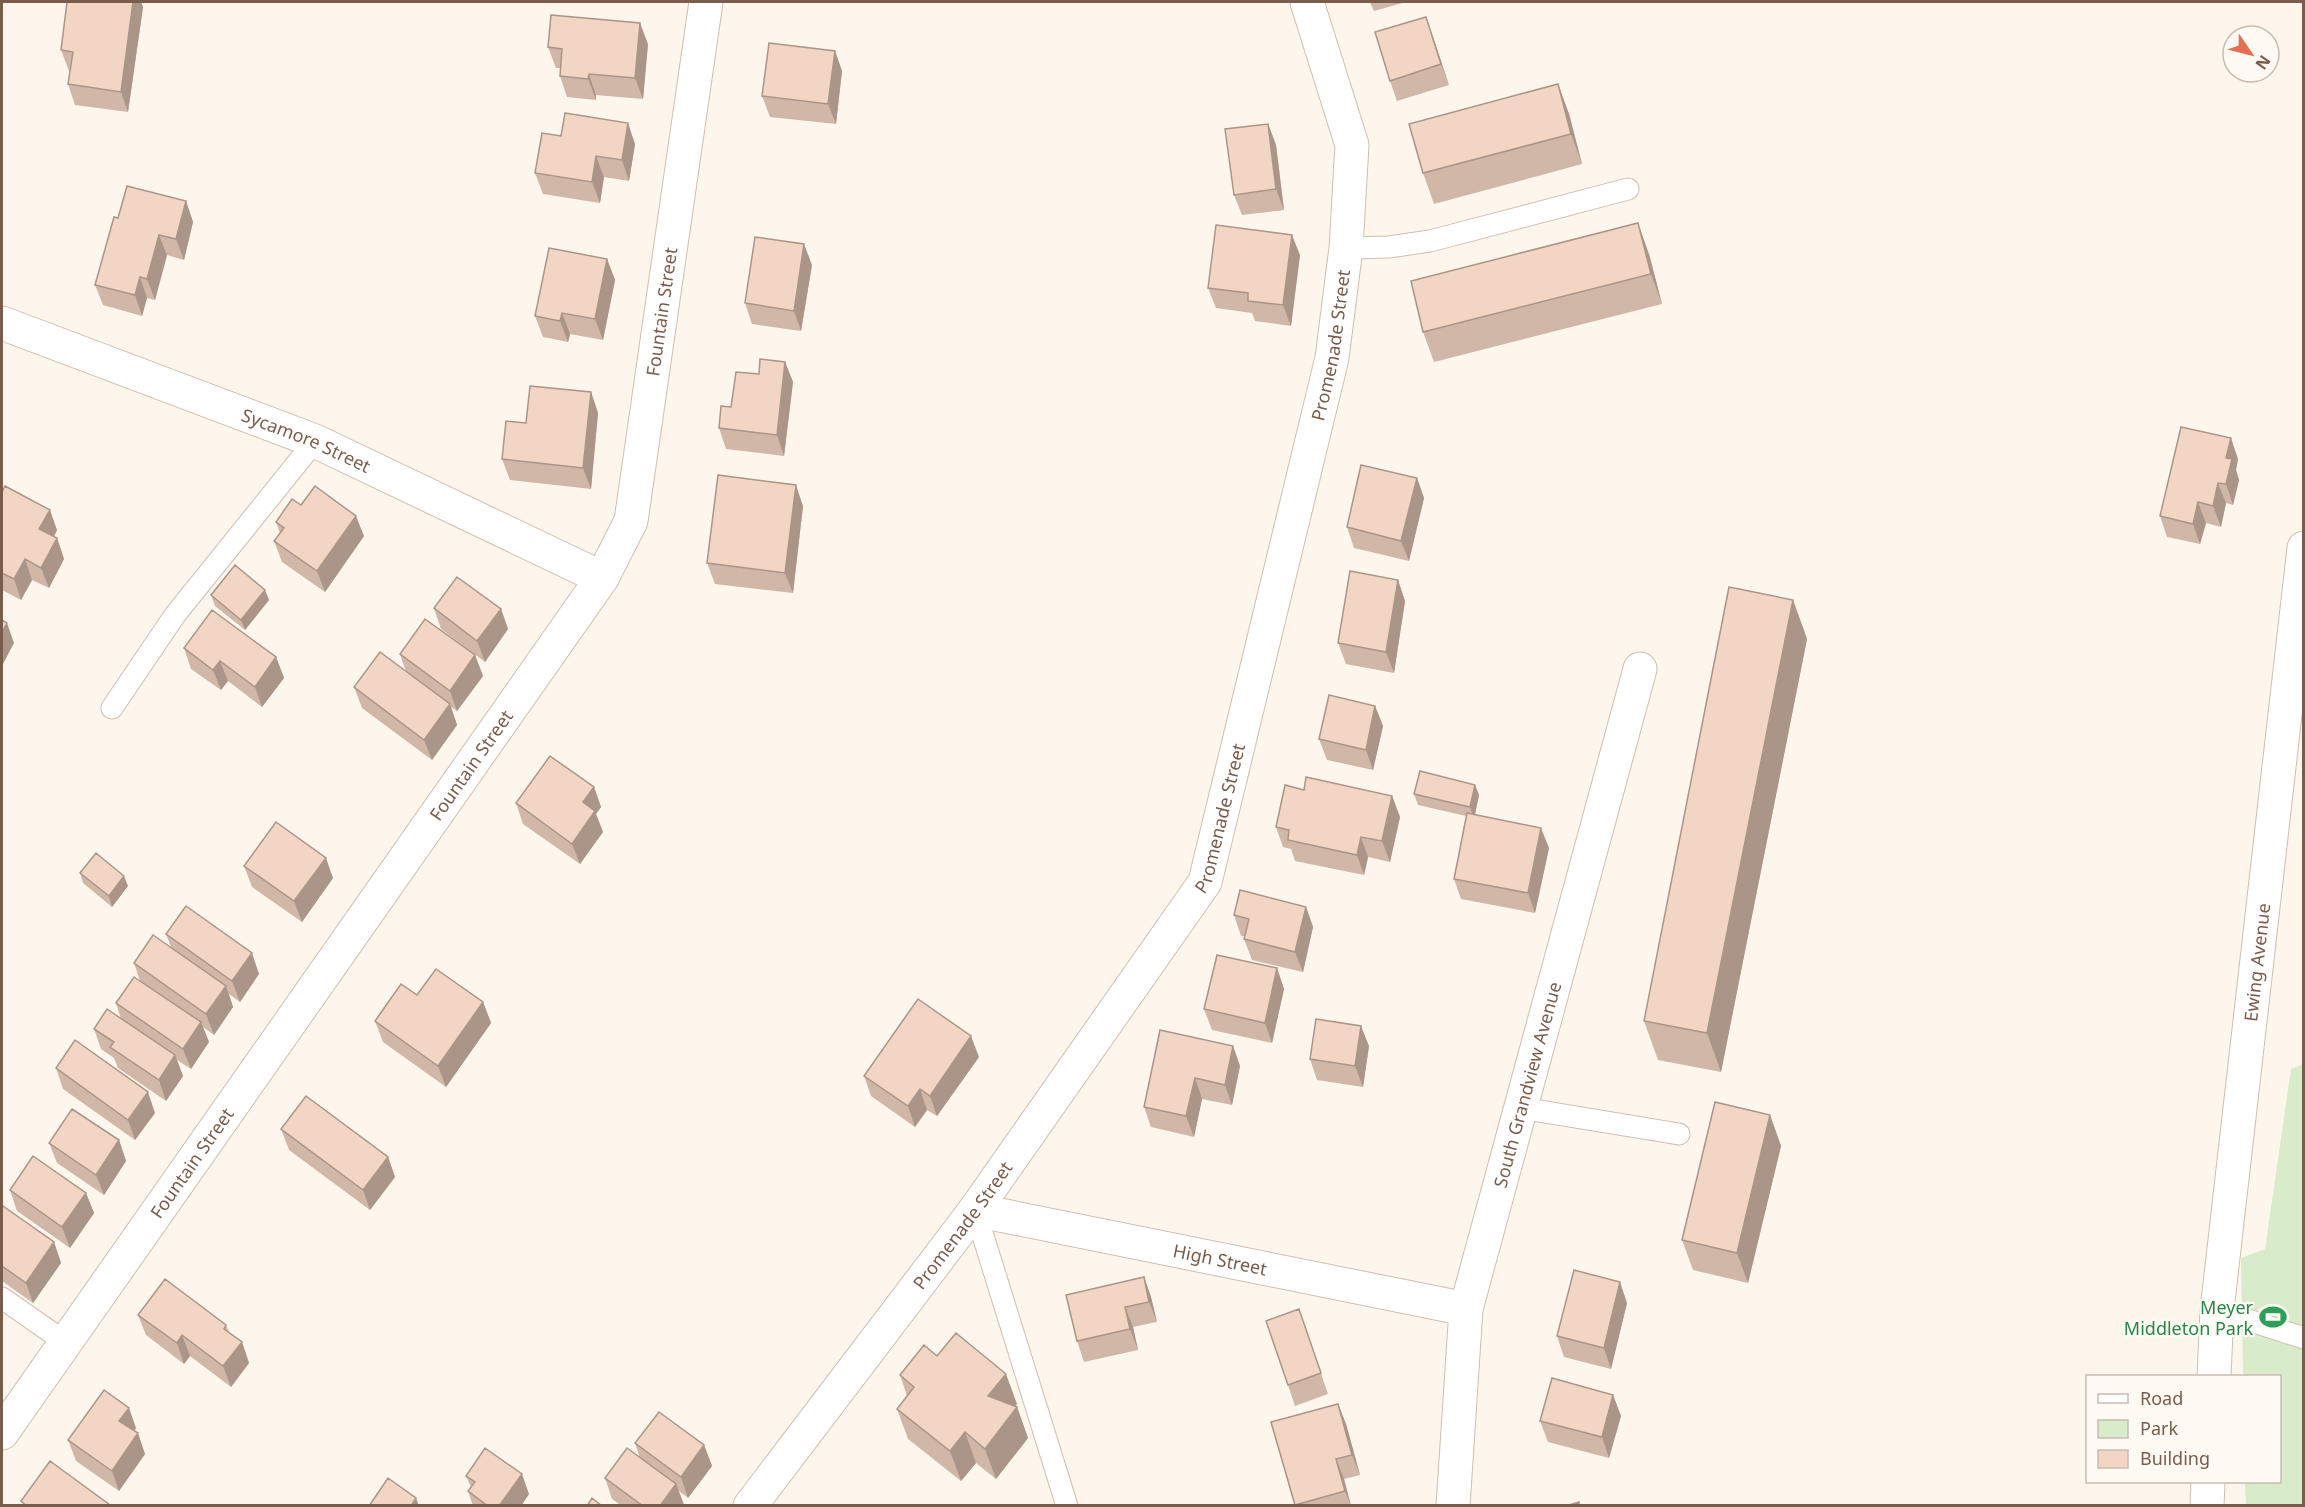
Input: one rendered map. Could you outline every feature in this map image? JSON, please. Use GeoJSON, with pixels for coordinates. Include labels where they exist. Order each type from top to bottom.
{"type":"FeatureCollection","features":[{"type":"Feature","properties":{"kind":"street","name":"Fountain Street"},"geometry":{"type":"LineString","coordinates":[[2,1433],[602,578],[631,521],[706,2]]}},
{"type":"Feature","properties":{"kind":"street","name":"Promenade Street"},"geometry":{"type":"LineString","coordinates":[[750,1506],[975,1210],[1205,882],[1332,358],[1346,248],[1352,145],[1307,2]]}},
{"type":"Feature","properties":{"kind":"street","name":"Sycamore Street"},"geometry":{"type":"LineString","coordinates":[[2,323],[315,441],[602,578]]}},
{"type":"Feature","properties":{"kind":"street","name":"Ewing Avenue"},"geometry":{"type":"LineString","coordinates":[[2214,1375],[2217,1310],[2304,548]]}},
{"type":"Feature","properties":{"kind":"street","name":"South Grandview Avenue"},"geometry":{"type":"LineString","coordinates":[[1453,1506],[1466,1309],[1640,669]]}},
{"type":"Feature","properties":{"kind":"street","name":"High Street"},"geometry":{"type":"LineString","coordinates":[[975,1210],[1466,1309]]}},
{"type":"Feature","properties":{"kind":"street"},"geometry":{"type":"LineString","coordinates":[[2207,1506],[2208,1483]]}},
{"type":"Feature","properties":{"kind":"lane"},"geometry":{"type":"LineString","coordinates":[[1346,248],[1389,247],[1430,241],[1628,189]]}},
{"type":"Feature","properties":{"kind":"lane"},"geometry":{"type":"LineString","coordinates":[[112,708],[176,615],[315,441]]}},
{"type":"Feature","properties":{"kind":"lane"},"geometry":{"type":"LineString","coordinates":[[1521,1108],[1679,1134]]}},
{"type":"Feature","properties":{"kind":"lane"},"geometry":{"type":"LineString","coordinates":[[975,1210],[1067,1506]]}},
{"type":"Feature","properties":{"kind":"lane"},"geometry":{"type":"LineString","coordinates":[[2,1298],[65,1342]]}},
{"type":"Feature","properties":{"kind":"lane"},"geometry":{"type":"LineString","coordinates":[[2217,1310],[2304,1338]]}},
{"type":"Feature","properties":{"kind":"green space","name":"Meyer Middleton Park"},"geometry":{"type":"Polygon","coordinates":[[[2303,1064],[2303,1505],[2246,1505],[2245,1483],[2281,1483],[2281,1375],[2243,1375],[2241,1258],[2265,1249],[2291,1069],[2303,1064]]]}},
{"type":"Feature","properties":{"kind":"building"},"geometry":{"type":"Polygon","coordinates":[[[67,2],[133,2],[121,92],[68,84],[73,52],[61,50],[67,2]]]}},
{"type":"Feature","properties":{"kind":"building"},"geometry":{"type":"Polygon","coordinates":[[[551,15],[640,23],[635,78],[589,74],[588,79],[560,76],[562,49],[548,47],[551,15]]]}},
{"type":"Feature","properties":{"kind":"building"},"geometry":{"type":"Polygon","coordinates":[[[1426,17],[1441,64],[1390,81],[1375,32],[1426,17]]]}},
{"type":"Feature","properties":{"kind":"building"},"geometry":{"type":"Polygon","coordinates":[[[769,43],[835,51],[828,104],[762,96],[769,43]]]}},
{"type":"Feature","properties":{"kind":"building"},"geometry":{"type":"Polygon","coordinates":[[[1558,84],[1571,134],[1423,173],[1409,124],[1558,84]]]}},
{"type":"Feature","properties":{"kind":"building"},"geometry":{"type":"Polygon","coordinates":[[[565,113],[628,123],[622,160],[596,156],[592,182],[535,173],[542,133],[561,136],[565,113]]]}},
{"type":"Feature","properties":{"kind":"building"},"geometry":{"type":"Polygon","coordinates":[[[1268,124],[1276,189],[1234,195],[1225,129],[1268,124]]]}},
{"type":"Feature","properties":{"kind":"building"},"geometry":{"type":"Polygon","coordinates":[[[127,186],[186,201],[176,239],[159,235],[147,279],[140,277],[135,295],[95,285],[114,217],[118,218],[127,186]]]}},
{"type":"Feature","properties":{"kind":"building"},"geometry":{"type":"Polygon","coordinates":[[[1638,223],[1651,274],[1423,332],[1411,281],[1638,223]]]}},
{"type":"Feature","properties":{"kind":"building"},"geometry":{"type":"Polygon","coordinates":[[[1216,225],[1292,235],[1283,305],[1248,301],[1248,293],[1208,288],[1216,225]]]}},
{"type":"Feature","properties":{"kind":"building"},"geometry":{"type":"Polygon","coordinates":[[[755,237],[804,244],[794,311],[745,303],[755,237]]]}},
{"type":"Feature","properties":{"kind":"building"},"geometry":{"type":"Polygon","coordinates":[[[549,248],[607,259],[595,319],[562,313],[560,321],[535,316],[549,248]]]}},
{"type":"Feature","properties":{"kind":"building"},"geometry":{"type":"Polygon","coordinates":[[[760,359],[785,362],[777,435],[719,428],[721,406],[731,407],[736,372],[759,374],[760,359]]]}},
{"type":"Feature","properties":{"kind":"building"},"geometry":{"type":"Polygon","coordinates":[[[530,386],[591,392],[583,468],[502,459],[506,421],[526,423],[530,386]]]}},
{"type":"Feature","properties":{"kind":"building"},"geometry":{"type":"Polygon","coordinates":[[[2181,427],[2231,438],[2226,458],[2232,459],[2226,484],[2218,483],[2213,506],[2198,502],[2193,524],[2160,516],[2181,427]]]}},
{"type":"Feature","properties":{"kind":"building"},"geometry":{"type":"Polygon","coordinates":[[[1361,465],[1417,478],[1401,541],[1347,527],[1361,465]]]}},
{"type":"Feature","properties":{"kind":"building"},"geometry":{"type":"Polygon","coordinates":[[[718,475],[796,485],[785,573],[707,563],[718,475]]]}},
{"type":"Feature","properties":{"kind":"building"},"geometry":{"type":"Polygon","coordinates":[[[5,486],[50,510],[39,529],[57,538],[41,568],[25,559],[14,579],[2,573],[2,492],[5,486]]]}},
{"type":"Feature","properties":{"kind":"building"},"geometry":{"type":"Polygon","coordinates":[[[315,486],[356,516],[317,571],[274,541],[284,528],[276,522],[292,499],[301,505],[315,486]]]}},
{"type":"Feature","properties":{"kind":"building"},"geometry":{"type":"Polygon","coordinates":[[[235,565],[265,590],[241,620],[211,595],[235,565]]]}},
{"type":"Feature","properties":{"kind":"building"},"geometry":{"type":"Polygon","coordinates":[[[1350,571],[1398,580],[1386,652],[1338,643],[1350,571]]]}},
{"type":"Feature","properties":{"kind":"building"},"geometry":{"type":"Polygon","coordinates":[[[457,577],[501,609],[477,641],[434,608],[457,577]]]}},
{"type":"Feature","properties":{"kind":"building"},"geometry":{"type":"Polygon","coordinates":[[[1729,587],[1793,600],[1707,1033],[1644,1021],[1729,587]]]}},
{"type":"Feature","properties":{"kind":"building"},"geometry":{"type":"Polygon","coordinates":[[[212,610],[276,657],[255,687],[220,661],[213,670],[184,648],[212,610]]]}},
{"type":"Feature","properties":{"kind":"building"},"geometry":{"type":"Polygon","coordinates":[[[425,619],[475,655],[450,691],[400,654],[425,619]]]}},
{"type":"Feature","properties":{"kind":"building"},"geometry":{"type":"Polygon","coordinates":[[[2,620],[7,623],[2,632],[2,620]]]}},
{"type":"Feature","properties":{"kind":"building"},"geometry":{"type":"Polygon","coordinates":[[[380,652],[450,704],[424,740],[354,687],[380,652]]]}},
{"type":"Feature","properties":{"kind":"building"},"geometry":{"type":"Polygon","coordinates":[[[1329,695],[1375,706],[1366,750],[1319,739],[1329,695]]]}},
{"type":"Feature","properties":{"kind":"building"},"geometry":{"type":"Polygon","coordinates":[[[550,756],[594,787],[583,802],[595,811],[572,844],[516,803],[550,756]]]}},
{"type":"Feature","properties":{"kind":"building"},"geometry":{"type":"Polygon","coordinates":[[[1420,771],[1475,785],[1470,807],[1414,794],[1420,771]]]}},
{"type":"Feature","properties":{"kind":"building"},"geometry":{"type":"Polygon","coordinates":[[[1306,777],[1392,796],[1382,841],[1361,837],[1357,855],[1288,840],[1289,830],[1276,827],[1285,785],[1304,790],[1306,777]]]}},
{"type":"Feature","properties":{"kind":"building"},"geometry":{"type":"Polygon","coordinates":[[[1467,813],[1541,828],[1528,893],[1454,879],[1467,813]]]}},
{"type":"Feature","properties":{"kind":"building"},"geometry":{"type":"Polygon","coordinates":[[[276,822],[326,858],[294,901],[244,866],[276,822]]]}},
{"type":"Feature","properties":{"kind":"building"},"geometry":{"type":"Polygon","coordinates":[[[96,853],[124,876],[109,896],[80,873],[96,853]]]}},
{"type":"Feature","properties":{"kind":"building"},"geometry":{"type":"Polygon","coordinates":[[[1240,890],[1306,907],[1295,952],[1244,939],[1249,919],[1234,915],[1240,890]]]}},
{"type":"Feature","properties":{"kind":"building"},"geometry":{"type":"Polygon","coordinates":[[[186,906],[252,953],[232,981],[166,934],[186,906]]]}},
{"type":"Feature","properties":{"kind":"building"},"geometry":{"type":"Polygon","coordinates":[[[153,935],[226,986],[206,1014],[134,963],[153,935]]]}},
{"type":"Feature","properties":{"kind":"building"},"geometry":{"type":"Polygon","coordinates":[[[1217,955],[1277,968],[1265,1023],[1204,1009],[1217,955]]]}},
{"type":"Feature","properties":{"kind":"building"},"geometry":{"type":"Polygon","coordinates":[[[436,969],[483,1002],[438,1066],[375,1021],[401,984],[417,995],[436,969]]]}},
{"type":"Feature","properties":{"kind":"building"},"geometry":{"type":"Polygon","coordinates":[[[134,977],[201,1022],[183,1049],[116,1003],[134,977]]]}},
{"type":"Feature","properties":{"kind":"building"},"geometry":{"type":"Polygon","coordinates":[[[918,999],[971,1036],[930,1096],[920,1089],[908,1106],[864,1076],[918,999]]]}},
{"type":"Feature","properties":{"kind":"building"},"geometry":{"type":"Polygon","coordinates":[[[107,1009],[175,1055],[159,1080],[110,1047],[114,1042],[94,1029],[107,1009]]]}},
{"type":"Feature","properties":{"kind":"building"},"geometry":{"type":"Polygon","coordinates":[[[1316,1019],[1361,1026],[1355,1066],[1310,1059],[1316,1019]]]}},
{"type":"Feature","properties":{"kind":"building"},"geometry":{"type":"Polygon","coordinates":[[[1160,1030],[1233,1046],[1225,1085],[1195,1078],[1186,1116],[1144,1107],[1160,1030]]]}},
{"type":"Feature","properties":{"kind":"building"},"geometry":{"type":"Polygon","coordinates":[[[75,1040],[148,1092],[128,1120],[56,1068],[75,1040]]]}},
{"type":"Feature","properties":{"kind":"building"},"geometry":{"type":"Polygon","coordinates":[[[306,1096],[388,1157],[363,1190],[281,1129],[306,1096]]]}},
{"type":"Feature","properties":{"kind":"building"},"geometry":{"type":"Polygon","coordinates":[[[1715,1102],[1770,1115],[1737,1253],[1682,1240],[1715,1102]]]}},
{"type":"Feature","properties":{"kind":"building"},"geometry":{"type":"Polygon","coordinates":[[[72,1109],[119,1140],[96,1175],[49,1143],[72,1109]]]}},
{"type":"Feature","properties":{"kind":"building"},"geometry":{"type":"Polygon","coordinates":[[[33,1156],[86,1193],[62,1227],[10,1190],[33,1156]]]}},
{"type":"Feature","properties":{"kind":"building"},"geometry":{"type":"Polygon","coordinates":[[[3,1206],[54,1242],[26,1283],[2,1266],[3,1206]]]}},
{"type":"Feature","properties":{"kind":"building"},"geometry":{"type":"Polygon","coordinates":[[[1574,1270],[1620,1282],[1604,1348],[1557,1336],[1574,1270]]]}},
{"type":"Feature","properties":{"kind":"building"},"geometry":{"type":"Polygon","coordinates":[[[1144,1277],[1149,1302],[1125,1307],[1130,1329],[1077,1341],[1066,1295],[1144,1277]]]}},
{"type":"Feature","properties":{"kind":"building"},"geometry":{"type":"Polygon","coordinates":[[[165,1279],[226,1325],[224,1329],[242,1342],[223,1366],[182,1335],[177,1343],[138,1315],[165,1279]]]}},
{"type":"Feature","properties":{"kind":"building"},"geometry":{"type":"Polygon","coordinates":[[[1299,1309],[1321,1373],[1288,1385],[1266,1321],[1299,1309]]]}},
{"type":"Feature","properties":{"kind":"building"},"geometry":{"type":"Polygon","coordinates":[[[956,1333],[1006,1374],[988,1396],[1017,1407],[985,1449],[965,1432],[950,1451],[897,1409],[914,1387],[900,1375],[924,1345],[937,1356],[956,1333]]]}},
{"type":"Feature","properties":{"kind":"building"},"geometry":{"type":"Polygon","coordinates":[[[1552,1378],[1613,1395],[1602,1437],[1540,1421],[1552,1378]]]}},
{"type":"Feature","properties":{"kind":"building"},"geometry":{"type":"Polygon","coordinates":[[[104,1390],[129,1408],[119,1421],[138,1433],[112,1471],[68,1440],[104,1390]]]}},
{"type":"Feature","properties":{"kind":"building"},"geometry":{"type":"Polygon","coordinates":[[[1338,1404],[1352,1455],[1336,1459],[1345,1491],[1295,1505],[1271,1422],[1338,1404]]]}},
{"type":"Feature","properties":{"kind":"building"},"geometry":{"type":"Polygon","coordinates":[[[659,1412],[704,1445],[681,1477],[635,1443],[659,1412]]]}},
{"type":"Feature","properties":{"kind":"building"},"geometry":{"type":"Polygon","coordinates":[[[485,1448],[522,1474],[499,1506],[488,1506],[468,1491],[475,1482],[466,1476],[485,1448]]]}},
{"type":"Feature","properties":{"kind":"building"},"geometry":{"type":"Polygon","coordinates":[[[627,1448],[676,1484],[660,1506],[643,1506],[605,1478],[627,1448]]]}},
{"type":"Feature","properties":{"kind":"building"},"geometry":{"type":"Polygon","coordinates":[[[50,1461],[110,1505],[27,1506],[21,1501],[50,1461]]]}},
{"type":"Feature","properties":{"kind":"building"},"geometry":{"type":"Polygon","coordinates":[[[388,1478],[416,1498],[411,1506],[369,1506],[388,1478]]]}},
{"type":"Feature","properties":{"kind":"building"},"geometry":{"type":"Polygon","coordinates":[[[592,1498],[602,1506],[587,1506],[592,1498]]]}},
{"type":"Feature","properties":{"kind":"building"},"geometry":{"type":"Polygon","coordinates":[[[1579,1502],[1579,1506],[1566,1506],[1579,1502]]]}},
{"type":"Feature","properties":{"kind":"place","name":"Meyer Middleton Park"},"geometry":{"type":"Point","coordinates":[2273,1317]}}]}
